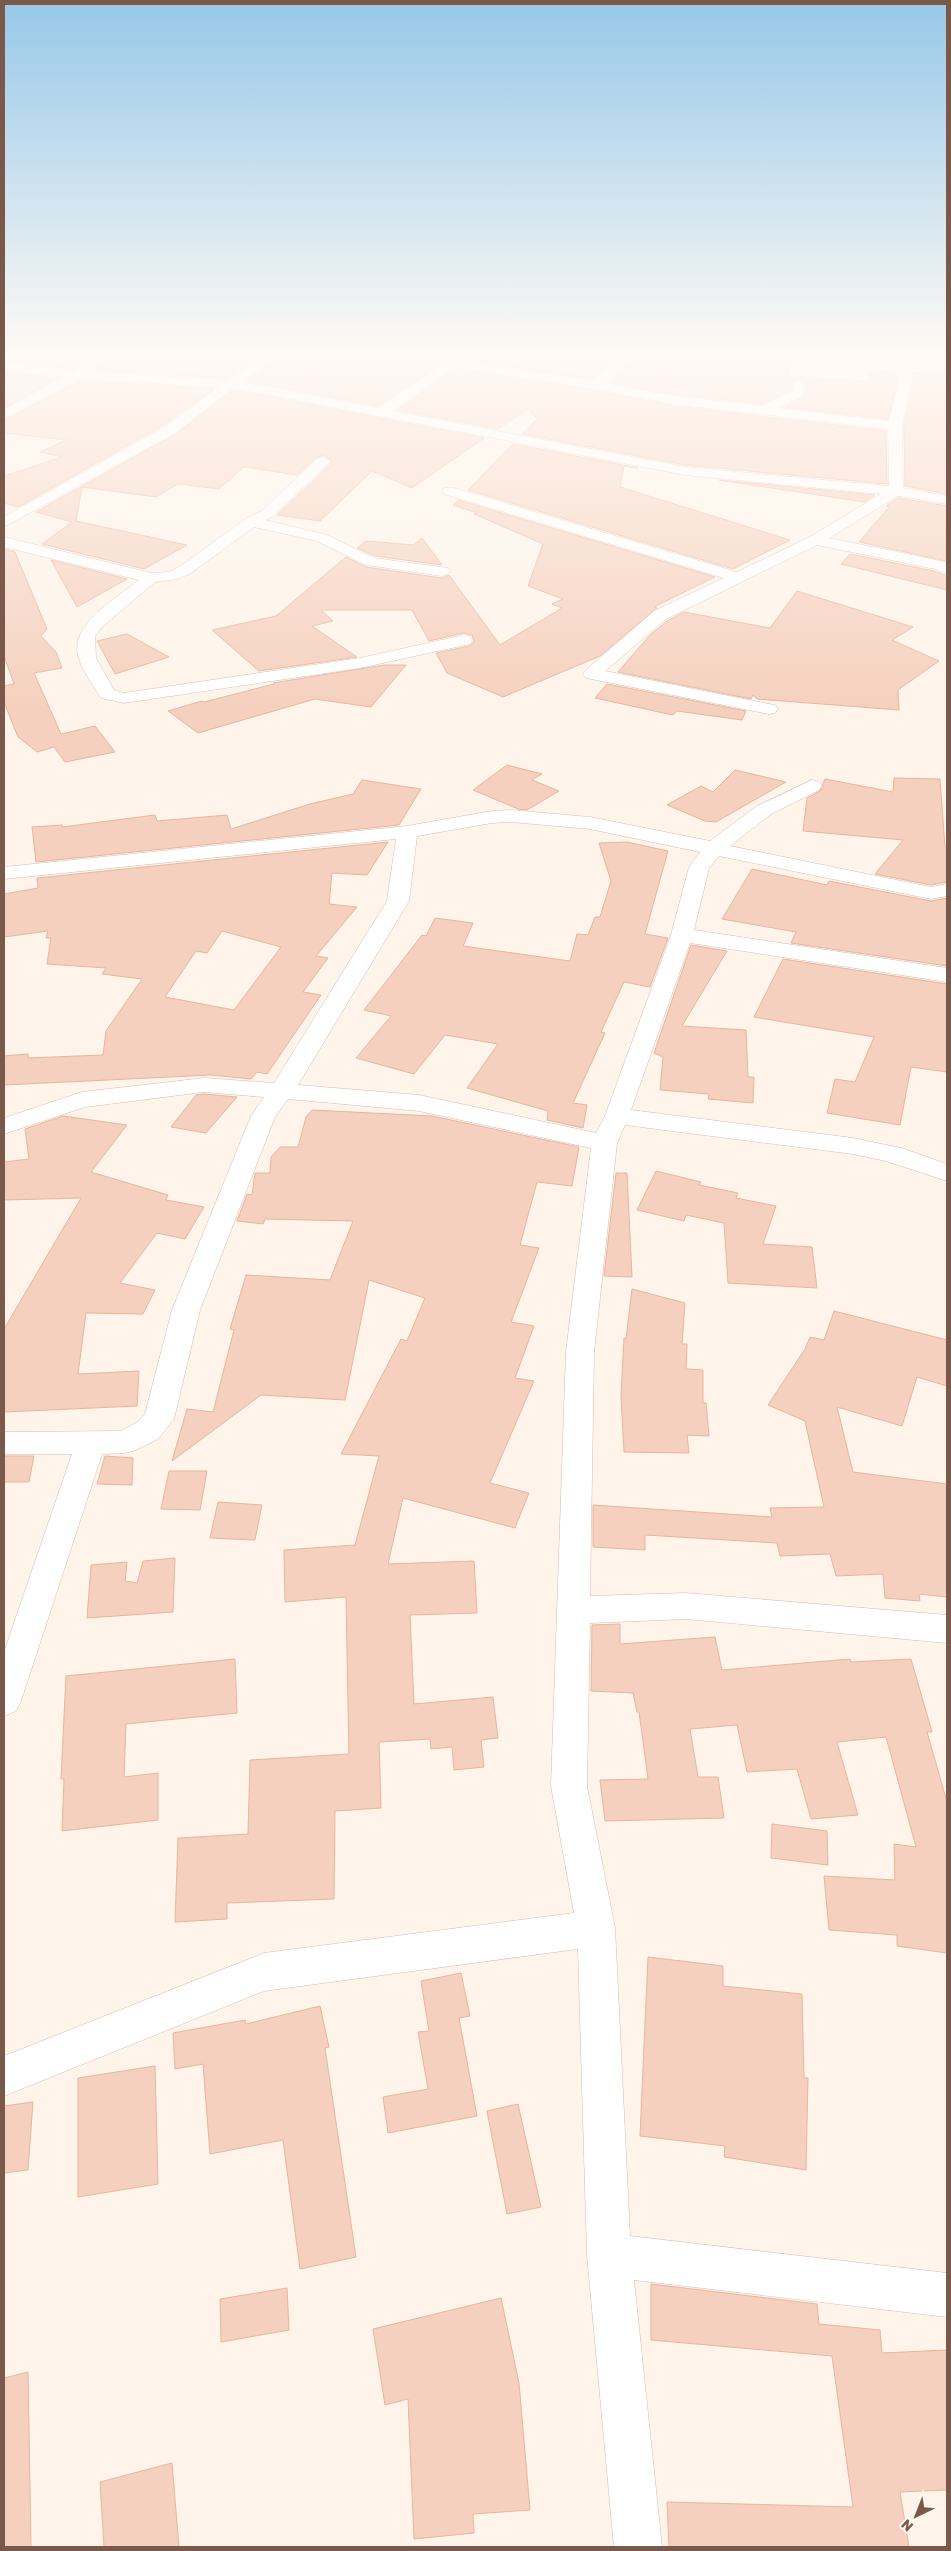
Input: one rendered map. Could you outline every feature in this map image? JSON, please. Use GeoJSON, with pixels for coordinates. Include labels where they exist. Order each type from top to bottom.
{"type":"FeatureCollection","features":[{"type":"Feature","properties":{"kind":"street"},"geometry":{"type":"LineString","coordinates":[[4,523],[97,471]]}},
{"type":"Feature","properties":{"kind":"street"},"geometry":{"type":"LineString","coordinates":[[4,542],[151,578],[172,576],[184,570],[248,525],[267,514],[312,471]]}},
{"type":"Feature","properties":{"kind":"street"},"geometry":{"type":"LineString","coordinates":[[685,471],[896,491],[947,500]]}},
{"type":"Feature","properties":{"kind":"street"},"geometry":{"type":"LineString","coordinates":[[896,471],[896,491]]}},
{"type":"Feature","properties":{"kind":"street"},"geometry":{"type":"LineString","coordinates":[[449,491],[737,577]]}},
{"type":"Feature","properties":{"kind":"street"},"geometry":{"type":"LineString","coordinates":[[769,709],[592,674],[648,624],[737,577],[815,540],[896,491]]}},
{"type":"Feature","properties":{"kind":"street"},"geometry":{"type":"LineString","coordinates":[[248,525],[270,527],[320,538],[372,562],[442,571]]}},
{"type":"Feature","properties":{"kind":"street"},"geometry":{"type":"LineString","coordinates":[[815,540],[940,565],[947,569]]}},
{"type":"Feature","properties":{"kind":"street"},"geometry":{"type":"LineString","coordinates":[[151,578],[97,622],[87,636],[87,658],[107,694],[124,698],[360,663],[464,640]]}},
{"type":"Feature","properties":{"kind":"street"},"geometry":{"type":"LineString","coordinates":[[638,2547],[608,2255],[596,1928],[569,1786],[581,1342],[610,1130],[682,935],[700,867],[713,849],[764,810],[812,786]]}},
{"type":"Feature","properties":{"kind":"street"},"geometry":{"type":"LineString","coordinates":[[4,874],[407,832],[492,816],[511,816],[590,823],[931,893],[947,890]]}},
{"type":"Feature","properties":{"kind":"street"},"geometry":{"type":"LineString","coordinates":[[4,1443],[125,1442],[147,1430],[159,1419],[186,1310],[263,1116],[282,1091],[398,900],[407,832]]}},
{"type":"Feature","properties":{"kind":"street"},"geometry":{"type":"LineString","coordinates":[[682,935],[947,976]]}},
{"type":"Feature","properties":{"kind":"street"},"geometry":{"type":"LineString","coordinates":[[4,1126],[82,1100],[204,1085],[419,1103],[610,1130],[844,1145],[892,1154],[947,1173]]}},
{"type":"Feature","properties":{"kind":"street"},"geometry":{"type":"LineString","coordinates":[[4,1701],[91,1442]]}},
{"type":"Feature","properties":{"kind":"street"},"geometry":{"type":"LineString","coordinates":[[573,1610],[686,1606],[947,1629]]}},
{"type":"Feature","properties":{"kind":"street"},"geometry":{"type":"LineString","coordinates":[[4,2076],[264,1972],[596,1928]]}},
{"type":"Feature","properties":{"kind":"street"},"geometry":{"type":"LineString","coordinates":[[608,2255],[947,2295]]}},
{"type":"Feature","properties":{"kind":"building"},"geometry":{"type":"Polygon","coordinates":[[[19,471],[82,471],[18,507],[4,503],[4,476],[19,471]]]}},
{"type":"Feature","properties":{"kind":"building"},"geometry":{"type":"Polygon","coordinates":[[[110,471],[239,471],[219,489],[178,484],[156,497],[82,487],[76,521],[187,545],[144,569],[42,544],[72,522],[36,512],[110,471]]]}},
{"type":"Feature","properties":{"kind":"building"},"geometry":{"type":"Polygon","coordinates":[[[271,471],[301,471],[297,475],[271,471]]]}},
{"type":"Feature","properties":{"kind":"building"},"geometry":{"type":"Polygon","coordinates":[[[324,471],[372,471],[320,521],[277,515],[324,471]]]}},
{"type":"Feature","properties":{"kind":"building"},"geometry":{"type":"Polygon","coordinates":[[[372,471],[436,471],[412,488],[372,471]]]}},
{"type":"Feature","properties":{"kind":"building"},"geometry":{"type":"Polygon","coordinates":[[[487,471],[623,471],[620,487],[790,540],[733,569],[468,490],[487,471]]]}},
{"type":"Feature","properties":{"kind":"building"},"geometry":{"type":"Polygon","coordinates":[[[749,471],[887,471],[887,484],[749,471]]]}},
{"type":"Feature","properties":{"kind":"building"},"geometry":{"type":"Polygon","coordinates":[[[905,471],[947,471],[947,494],[905,486],[905,471]]]}},
{"type":"Feature","properties":{"kind":"building"},"geometry":{"type":"Polygon","coordinates":[[[719,480],[875,495],[864,502],[719,480]]]}},
{"type":"Feature","properties":{"kind":"building"},"geometry":{"type":"Polygon","coordinates":[[[898,498],[947,506],[947,561],[859,542],[890,506],[886,506],[898,498]]]}},
{"type":"Feature","properties":{"kind":"building"},"geometry":{"type":"Polygon","coordinates":[[[458,500],[715,577],[654,607],[657,608],[600,656],[503,697],[447,673],[436,653],[470,646],[474,641],[472,635],[464,633],[429,641],[412,610],[321,610],[333,621],[312,626],[357,657],[259,671],[212,630],[276,616],[346,557],[366,567],[442,578],[449,575],[500,645],[562,608],[552,604],[563,599],[528,586],[543,544],[474,514],[477,513],[453,505],[458,500]]]}},
{"type":"Feature","properties":{"kind":"building"},"geometry":{"type":"Polygon","coordinates":[[[422,538],[442,565],[375,556],[357,548],[366,541],[414,545],[422,538]]]}},
{"type":"Feature","properties":{"kind":"building"},"geometry":{"type":"Polygon","coordinates":[[[4,549],[15,552],[47,629],[41,636],[56,652],[62,668],[34,673],[61,734],[95,726],[115,752],[65,762],[54,747],[37,752],[18,737],[4,702],[4,686],[14,684],[4,656],[4,549]]]}},
{"type":"Feature","properties":{"kind":"building"},"geometry":{"type":"Polygon","coordinates":[[[850,554],[934,571],[947,576],[947,590],[841,564],[850,554]]]}},
{"type":"Feature","properties":{"kind":"building"},"geometry":{"type":"Polygon","coordinates":[[[51,560],[127,579],[77,607],[51,560]]]}},
{"type":"Feature","properties":{"kind":"building"},"geometry":{"type":"Polygon","coordinates":[[[797,591],[913,627],[892,640],[939,661],[898,690],[899,710],[757,699],[753,695],[751,699],[618,672],[650,635],[667,621],[684,612],[770,628],[797,591]]]}},
{"type":"Feature","properties":{"kind":"building"},"geometry":{"type":"Polygon","coordinates":[[[127,634],[169,657],[115,674],[97,641],[127,634]]]}},
{"type":"Feature","properties":{"kind":"building"},"geometry":{"type":"Polygon","coordinates":[[[384,665],[406,665],[371,707],[315,699],[198,733],[168,711],[273,683],[384,665]]]}},
{"type":"Feature","properties":{"kind":"building"},"geometry":{"type":"Polygon","coordinates":[[[607,684],[746,711],[742,720],[677,711],[673,715],[595,698],[607,684]]]}},
{"type":"Feature","properties":{"kind":"building"},"geometry":{"type":"Polygon","coordinates":[[[507,765],[542,774],[532,780],[559,791],[527,810],[518,809],[473,790],[507,765]]]}},
{"type":"Feature","properties":{"kind":"building"},"geometry":{"type":"Polygon","coordinates":[[[735,770],[786,782],[716,822],[705,821],[667,805],[701,786],[713,792],[735,770]]]}},
{"type":"Feature","properties":{"kind":"building"},"geometry":{"type":"Polygon","coordinates":[[[894,778],[940,779],[945,847],[947,847],[947,882],[931,885],[875,874],[903,840],[803,831],[807,798],[820,791],[825,779],[893,792],[894,778]]]}},
{"type":"Feature","properties":{"kind":"building"},"geometry":{"type":"Polygon","coordinates":[[[362,780],[421,789],[399,825],[36,862],[32,827],[62,825],[62,827],[155,815],[157,821],[227,815],[231,829],[310,804],[353,794],[362,780]]]}},
{"type":"Feature","properties":{"kind":"building"},"geometry":{"type":"Polygon","coordinates":[[[388,842],[367,875],[332,873],[329,904],[357,907],[316,956],[328,958],[303,992],[321,995],[267,1074],[257,1072],[251,1079],[211,1075],[4,1085],[4,1056],[28,1054],[28,1058],[103,1055],[106,1031],[142,979],[102,974],[106,968],[47,964],[51,938],[46,938],[48,931],[4,937],[4,894],[38,888],[37,878],[388,842]],[[222,931],[207,953],[196,951],[165,997],[234,1010],[281,947],[222,931]]]}},
{"type":"Feature","properties":{"kind":"building"},"geometry":{"type":"Polygon","coordinates":[[[627,842],[668,851],[645,934],[668,938],[650,987],[624,982],[601,1032],[605,1033],[573,1103],[587,1105],[583,1128],[547,1120],[548,1111],[467,1088],[498,1044],[445,1035],[414,1074],[356,1058],[391,1016],[364,1010],[422,935],[426,936],[435,918],[473,923],[463,946],[570,961],[577,934],[588,935],[595,917],[600,917],[611,881],[599,843],[627,842]]]}},
{"type":"Feature","properties":{"kind":"building"},"geometry":{"type":"Polygon","coordinates":[[[752,869],[827,885],[829,881],[931,901],[947,898],[947,966],[791,943],[796,932],[722,919],[752,869]]]}},
{"type":"Feature","properties":{"kind":"building"},"geometry":{"type":"Polygon","coordinates":[[[691,945],[727,951],[682,1026],[746,1030],[748,1077],[754,1077],[753,1103],[708,1099],[709,1094],[660,1090],[663,1057],[654,1053],[691,945]]]}},
{"type":"Feature","properties":{"kind":"building"},"geometry":{"type":"Polygon","coordinates":[[[783,959],[947,984],[947,1072],[911,1067],[900,1125],[827,1113],[835,1079],[855,1082],[874,1037],[754,1017],[783,959]]]}},
{"type":"Feature","properties":{"kind":"building"},"geometry":{"type":"Polygon","coordinates":[[[196,1095],[237,1097],[206,1133],[171,1127],[196,1095]]]}},
{"type":"Feature","properties":{"kind":"building"},"geometry":{"type":"Polygon","coordinates":[[[312,1110],[432,1116],[579,1147],[572,1186],[537,1182],[520,1245],[539,1248],[511,1322],[534,1326],[515,1378],[534,1381],[490,1483],[529,1493],[515,1528],[403,1498],[388,1564],[474,1561],[477,1613],[410,1615],[414,1704],[493,1697],[498,1738],[481,1740],[484,1767],[454,1770],[452,1747],[431,1749],[430,1739],[379,1742],[381,1808],[335,1811],[334,1899],[227,1903],[227,1919],[175,1922],[178,1838],[248,1834],[250,1760],[349,1754],[346,1597],[285,1602],[284,1550],[355,1545],[379,1456],[341,1454],[401,1339],[407,1341],[425,1298],[369,1280],[345,1400],[261,1395],[172,1461],[187,1409],[213,1412],[234,1330],[230,1329],[246,1275],[330,1280],[353,1221],[265,1219],[263,1224],[237,1221],[247,1194],[252,1195],[255,1173],[270,1173],[271,1157],[280,1147],[298,1147],[306,1117],[312,1110]]]}},
{"type":"Feature","properties":{"kind":"building"},"geometry":{"type":"Polygon","coordinates":[[[63,1116],[127,1125],[91,1172],[168,1195],[166,1200],[204,1207],[185,1239],[157,1233],[120,1283],[155,1290],[143,1314],[86,1313],[78,1374],[139,1371],[137,1406],[4,1412],[4,1329],[81,1198],[4,1200],[4,1162],[29,1159],[25,1129],[63,1116]]]}},
{"type":"Feature","properties":{"kind":"building"},"geometry":{"type":"Polygon","coordinates":[[[656,1171],[701,1182],[699,1185],[738,1193],[736,1198],[776,1206],[763,1244],[812,1247],[817,1288],[728,1283],[724,1223],[686,1215],[684,1221],[637,1210],[656,1171]]]}},
{"type":"Feature","properties":{"kind":"building"},"geometry":{"type":"Polygon","coordinates":[[[616,1173],[627,1173],[632,1277],[604,1276],[616,1173]]]}},
{"type":"Feature","properties":{"kind":"building"},"geometry":{"type":"Polygon","coordinates":[[[632,1289],[685,1303],[682,1344],[687,1344],[686,1369],[703,1370],[703,1403],[706,1403],[709,1436],[687,1435],[689,1453],[624,1452],[621,1396],[624,1338],[626,1339],[632,1289]]]}},
{"type":"Feature","properties":{"kind":"building"},"geometry":{"type":"Polygon","coordinates":[[[834,1311],[947,1340],[947,1386],[917,1377],[902,1426],[837,1407],[853,1472],[947,1484],[947,1597],[919,1594],[920,1601],[885,1598],[883,1574],[836,1576],[830,1554],[780,1556],[777,1543],[645,1535],[645,1550],[593,1547],[593,1505],[772,1517],[770,1508],[824,1507],[805,1421],[768,1405],[805,1349],[810,1337],[824,1340],[834,1311]]]}},
{"type":"Feature","properties":{"kind":"building"},"geometry":{"type":"Polygon","coordinates":[[[4,1456],[34,1456],[29,1482],[4,1482],[4,1456]]]}},
{"type":"Feature","properties":{"kind":"building"},"geometry":{"type":"Polygon","coordinates":[[[105,1456],[133,1458],[132,1485],[97,1484],[105,1456]]]}},
{"type":"Feature","properties":{"kind":"building"},"geometry":{"type":"Polygon","coordinates":[[[169,1471],[207,1471],[200,1510],[161,1509],[169,1471]]]}},
{"type":"Feature","properties":{"kind":"building"},"geometry":{"type":"Polygon","coordinates":[[[218,1502],[262,1505],[255,1540],[210,1538],[218,1502]]]}},
{"type":"Feature","properties":{"kind":"building"},"geometry":{"type":"Polygon","coordinates":[[[175,1558],[173,1612],[87,1618],[91,1565],[127,1562],[125,1581],[137,1583],[143,1561],[175,1558]]]}},
{"type":"Feature","properties":{"kind":"building"},"geometry":{"type":"Polygon","coordinates":[[[620,1624],[620,1644],[715,1637],[722,1670],[850,1659],[851,1662],[911,1659],[932,1732],[927,1732],[947,1802],[947,1953],[897,1946],[897,1935],[829,1930],[824,1876],[895,1880],[894,1844],[916,1847],[886,1737],[837,1742],[858,1815],[811,1819],[797,1769],[747,1772],[737,1725],[690,1729],[698,1777],[718,1777],[724,1818],[605,1821],[600,1780],[648,1779],[639,1712],[637,1712],[633,1693],[591,1691],[592,1625],[620,1624]]]}},
{"type":"Feature","properties":{"kind":"building"},"geometry":{"type":"Polygon","coordinates":[[[235,1659],[237,1713],[126,1724],[124,1777],[158,1773],[158,1820],[62,1831],[64,1779],[61,1779],[66,1676],[235,1659]]]}},
{"type":"Feature","properties":{"kind":"building"},"geometry":{"type":"Polygon","coordinates":[[[772,1824],[827,1831],[828,1865],[771,1858],[772,1824]]]}},
{"type":"Feature","properties":{"kind":"building"},"geometry":{"type":"Polygon","coordinates":[[[648,1957],[723,1966],[723,1986],[802,1994],[804,2078],[808,2078],[806,2170],[724,2157],[725,2146],[640,2136],[648,1957]]]}},
{"type":"Feature","properties":{"kind":"building"},"geometry":{"type":"Polygon","coordinates":[[[461,1973],[470,2016],[459,2018],[477,2116],[388,2133],[383,2097],[428,2089],[418,2032],[429,2031],[421,1981],[461,1973]]]}},
{"type":"Feature","properties":{"kind":"building"},"geometry":{"type":"Polygon","coordinates":[[[320,2006],[329,2047],[325,2048],[356,2257],[300,2269],[283,2140],[210,2154],[203,2064],[175,2069],[173,2033],[245,2020],[246,2024],[320,2006]]]}},
{"type":"Feature","properties":{"kind":"building"},"geometry":{"type":"Polygon","coordinates":[[[155,2066],[158,2184],[78,2197],[78,2078],[155,2066]]]}},
{"type":"Feature","properties":{"kind":"building"},"geometry":{"type":"Polygon","coordinates":[[[33,2102],[28,2170],[4,2173],[4,2106],[33,2102]]]}},
{"type":"Feature","properties":{"kind":"building"},"geometry":{"type":"Polygon","coordinates":[[[518,2104],[541,2207],[507,2214],[487,2111],[518,2104]]]}},
{"type":"Feature","properties":{"kind":"building"},"geometry":{"type":"Polygon","coordinates":[[[651,2284],[817,2304],[819,2324],[880,2330],[882,2353],[947,2350],[947,2490],[900,2492],[909,2547],[669,2547],[667,2502],[853,2507],[832,2356],[651,2340],[651,2284]]]}},
{"type":"Feature","properties":{"kind":"building"},"geometry":{"type":"Polygon","coordinates":[[[287,2288],[289,2330],[221,2342],[220,2299],[287,2288]]]}},
{"type":"Feature","properties":{"kind":"building"},"geometry":{"type":"Polygon","coordinates":[[[501,2298],[519,2383],[530,2510],[473,2514],[474,2533],[414,2539],[408,2399],[385,2405],[373,2329],[501,2298]]]}},
{"type":"Feature","properties":{"kind":"building"},"geometry":{"type":"Polygon","coordinates":[[[28,2372],[31,2547],[4,2547],[4,2378],[28,2372]]]}},
{"type":"Feature","properties":{"kind":"building"},"geometry":{"type":"Polygon","coordinates":[[[172,2463],[179,2547],[104,2547],[100,2482],[172,2463]]]}}]}
